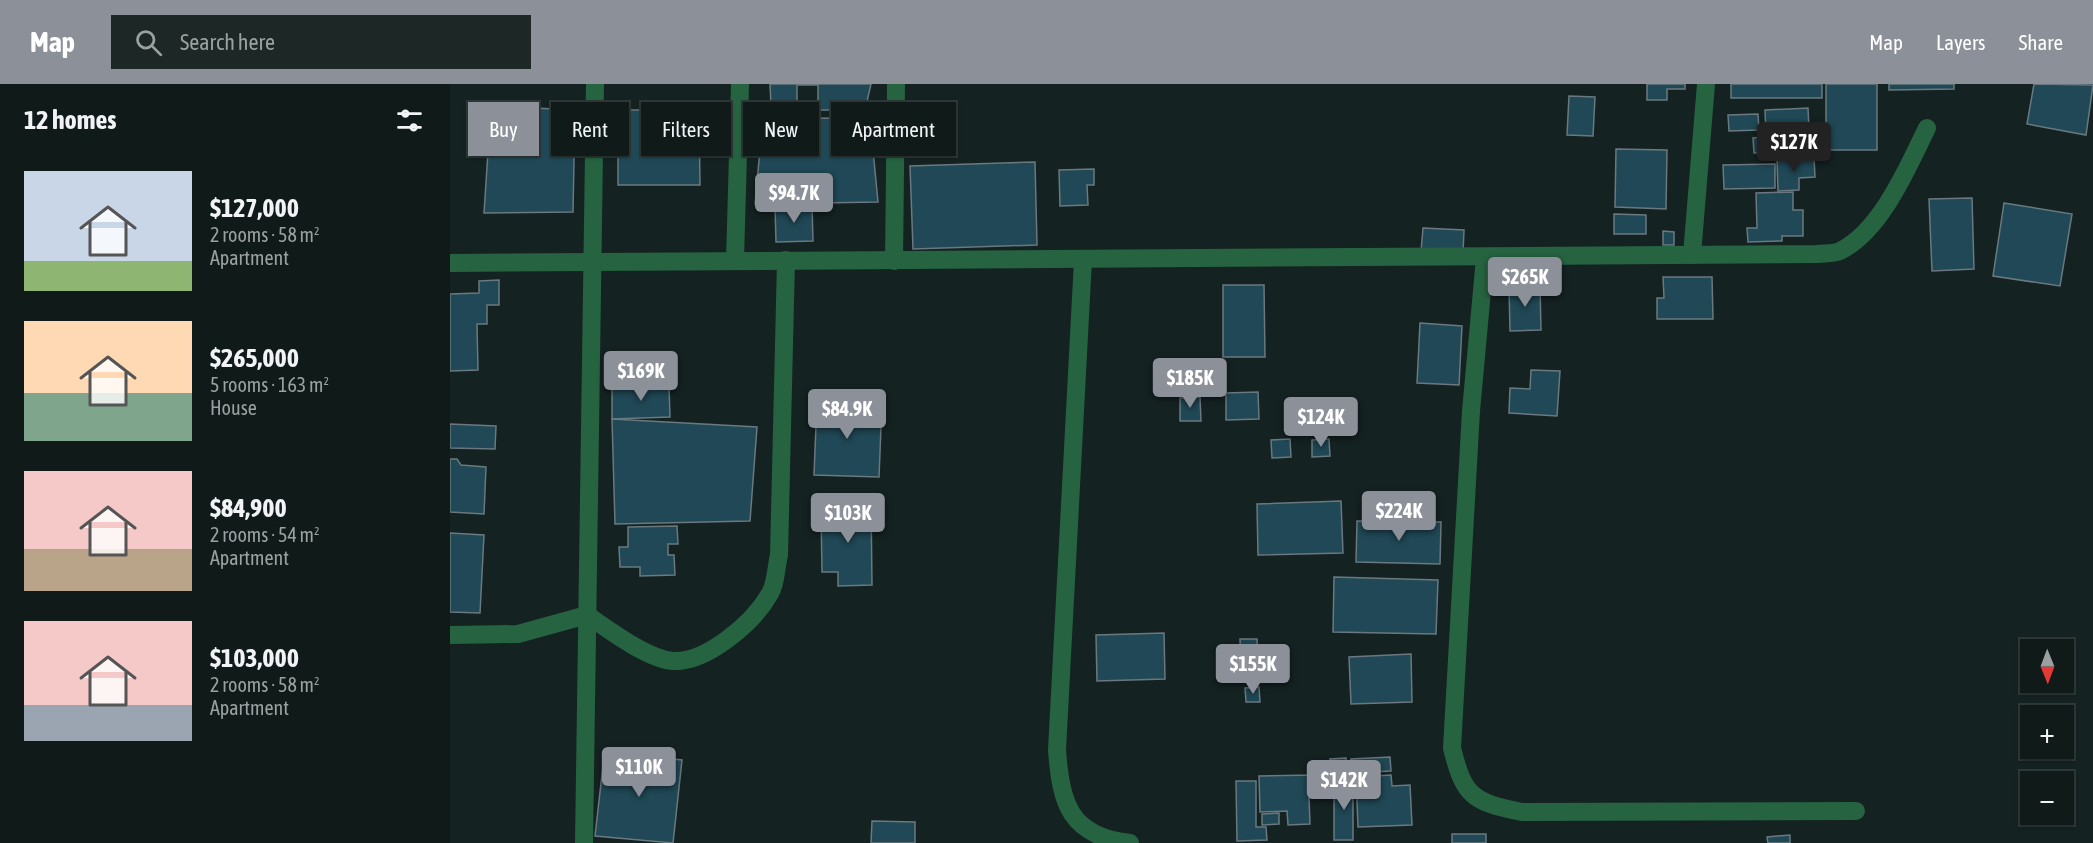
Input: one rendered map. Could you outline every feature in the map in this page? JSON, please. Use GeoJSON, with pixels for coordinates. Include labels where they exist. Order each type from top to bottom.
{"type":"FeatureCollection","features":[{"type":"Feature","properties":{"kind":"street"},"geometry":{"type":"LineString","coordinates":[[584,843],[595,84]]}},
{"type":"Feature","properties":{"kind":"street"},"geometry":{"type":"LineString","coordinates":[[735,260],[740,84]]}},
{"type":"Feature","properties":{"kind":"street"},"geometry":{"type":"LineString","coordinates":[[894,261],[896,84]]}},
{"type":"Feature","properties":{"kind":"street"},"geometry":{"type":"LineString","coordinates":[[1692,255],[1706,84]]}},
{"type":"Feature","properties":{"kind":"street"},"geometry":{"type":"LineString","coordinates":[[450,263],[1485,258],[1839,251],[1874,223],[1902,178],[1928,128]]}},
{"type":"Feature","properties":{"kind":"street"},"geometry":{"type":"LineString","coordinates":[[1485,258],[1471,411],[1452,748],[1459,776],[1466,790],[1490,805],[1522,812],[1856,811]]}},
{"type":"Feature","properties":{"kind":"street"},"geometry":{"type":"LineString","coordinates":[[450,635],[518,634],[587,615],[636,647],[672,661],[700,655],[744,628],[771,594],[779,555],[786,260]]}},
{"type":"Feature","properties":{"kind":"street"},"geometry":{"type":"LineString","coordinates":[[1083,260],[1057,750],[1060,790],[1073,818],[1082,825],[1092,832],[1130,843]]}},
{"type":"Feature","properties":{"kind":"building"},"geometry":{"type":"Polygon","coordinates":[[[770,84],[871,84],[867,102],[831,102],[831,110],[819,110],[818,85],[797,85],[797,102],[771,102],[770,84]]]}},
{"type":"Feature","properties":{"kind":"building"},"geometry":{"type":"Polygon","coordinates":[[[1647,84],[1685,84],[1685,89],[1667,89],[1667,100],[1647,100],[1647,84]]]}},
{"type":"Feature","properties":{"kind":"building"},"geometry":{"type":"Polygon","coordinates":[[[1731,84],[1822,84],[1822,98],[1731,98],[1731,84]]]}},
{"type":"Feature","properties":{"kind":"building"},"geometry":{"type":"Polygon","coordinates":[[[1826,84],[1877,84],[1877,150],[1826,150],[1826,84]]]}},
{"type":"Feature","properties":{"kind":"building"},"geometry":{"type":"Polygon","coordinates":[[[1889,84],[1954,84],[1954,89],[1889,90],[1889,84]]]}},
{"type":"Feature","properties":{"kind":"building"},"geometry":{"type":"Polygon","coordinates":[[[2034,84],[2093,85],[2086,135],[2027,124],[2034,84]]]}},
{"type":"Feature","properties":{"kind":"building"},"geometry":{"type":"Polygon","coordinates":[[[1569,96],[1595,97],[1593,136],[1567,135],[1569,96]]]}},
{"type":"Feature","properties":{"kind":"building"},"geometry":{"type":"Polygon","coordinates":[[[539,108],[551,109],[551,156],[574,156],[573,212],[484,213],[488,156],[539,156],[539,108]]]}},
{"type":"Feature","properties":{"kind":"building"},"geometry":{"type":"Polygon","coordinates":[[[1808,108],[1810,151],[1754,153],[1753,138],[1766,137],[1765,110],[1808,108]]]}},
{"type":"Feature","properties":{"kind":"building"},"geometry":{"type":"Polygon","coordinates":[[[629,110],[641,110],[641,156],[700,156],[700,185],[618,185],[618,156],[629,156],[629,110]]]}},
{"type":"Feature","properties":{"kind":"building"},"geometry":{"type":"Polygon","coordinates":[[[1758,114],[1759,130],[1729,131],[1728,115],[1758,114]]]}},
{"type":"Feature","properties":{"kind":"building"},"geometry":{"type":"Polygon","coordinates":[[[819,118],[831,118],[831,156],[874,156],[878,202],[755,204],[759,156],[819,156],[819,118]]]}},
{"type":"Feature","properties":{"kind":"building"},"geometry":{"type":"Polygon","coordinates":[[[1616,149],[1667,150],[1666,209],[1615,207],[1616,149]]]}},
{"type":"Feature","properties":{"kind":"building"},"geometry":{"type":"Polygon","coordinates":[[[1814,158],[1815,177],[1799,178],[1799,190],[1778,191],[1777,160],[1814,158]]]}},
{"type":"Feature","properties":{"kind":"building"},"geometry":{"type":"Polygon","coordinates":[[[1035,162],[1037,245],[913,249],[910,166],[1035,162]]]}},
{"type":"Feature","properties":{"kind":"building"},"geometry":{"type":"Polygon","coordinates":[[[1775,164],[1775,188],[1724,189],[1723,165],[1775,164]]]}},
{"type":"Feature","properties":{"kind":"building"},"geometry":{"type":"Polygon","coordinates":[[[1094,169],[1094,185],[1087,185],[1088,205],[1060,206],[1059,170],[1094,169]]]}},
{"type":"Feature","properties":{"kind":"building"},"geometry":{"type":"Polygon","coordinates":[[[1793,192],[1793,210],[1803,210],[1803,236],[1782,236],[1782,241],[1748,242],[1747,228],[1757,228],[1756,193],[1793,192]]]}},
{"type":"Feature","properties":{"kind":"building"},"geometry":{"type":"Polygon","coordinates":[[[1972,198],[1974,269],[1932,271],[1929,199],[1972,198]]]}},
{"type":"Feature","properties":{"kind":"building"},"geometry":{"type":"Polygon","coordinates":[[[2004,203],[2072,214],[2060,286],[1993,276],[2004,203]]]}},
{"type":"Feature","properties":{"kind":"building"},"geometry":{"type":"Polygon","coordinates":[[[812,206],[813,241],[776,242],[775,207],[812,206]]]}},
{"type":"Feature","properties":{"kind":"building"},"geometry":{"type":"Polygon","coordinates":[[[1614,214],[1646,215],[1646,234],[1614,234],[1614,214]]]}},
{"type":"Feature","properties":{"kind":"building"},"geometry":{"type":"Polygon","coordinates":[[[1423,228],[1464,230],[1463,253],[1421,252],[1423,228]]]}},
{"type":"Feature","properties":{"kind":"building"},"geometry":{"type":"Polygon","coordinates":[[[1663,231],[1674,232],[1674,245],[1663,245],[1663,231]]]}},
{"type":"Feature","properties":{"kind":"building"},"geometry":{"type":"Polygon","coordinates":[[[1663,277],[1712,277],[1713,319],[1657,319],[1657,298],[1664,298],[1663,277]]]}},
{"type":"Feature","properties":{"kind":"building"},"geometry":{"type":"Polygon","coordinates":[[[499,280],[499,305],[487,305],[487,324],[477,324],[478,370],[450,371],[450,294],[479,293],[479,281],[499,280]]]}},
{"type":"Feature","properties":{"kind":"building"},"geometry":{"type":"Polygon","coordinates":[[[1223,285],[1264,285],[1265,357],[1223,357],[1223,285]]]}},
{"type":"Feature","properties":{"kind":"building"},"geometry":{"type":"Polygon","coordinates":[[[1540,286],[1541,330],[1510,331],[1509,287],[1540,286]]]}},
{"type":"Feature","properties":{"kind":"building"},"geometry":{"type":"Polygon","coordinates":[[[1420,323],[1462,326],[1459,385],[1417,383],[1420,323]]]}},
{"type":"Feature","properties":{"kind":"building"},"geometry":{"type":"Polygon","coordinates":[[[1531,370],[1560,371],[1557,416],[1509,413],[1510,388],[1530,389],[1531,370]]]}},
{"type":"Feature","properties":{"kind":"building"},"geometry":{"type":"Polygon","coordinates":[[[669,386],[670,417],[612,419],[612,387],[669,386]]]}},
{"type":"Feature","properties":{"kind":"building"},"geometry":{"type":"Polygon","coordinates":[[[1258,392],[1259,419],[1226,420],[1226,393],[1258,392]]]}},
{"type":"Feature","properties":{"kind":"building"},"geometry":{"type":"Polygon","coordinates":[[[1200,397],[1201,421],[1180,421],[1180,398],[1200,397]]]}},
{"type":"Feature","properties":{"kind":"building"},"geometry":{"type":"Polygon","coordinates":[[[817,401],[875,403],[874,427],[881,427],[879,477],[814,475],[817,401]]]}},
{"type":"Feature","properties":{"kind":"building"},"geometry":{"type":"Polygon","coordinates":[[[612,419],[757,427],[750,521],[615,524],[612,419]]]}},
{"type":"Feature","properties":{"kind":"building"},"geometry":{"type":"Polygon","coordinates":[[[450,424],[496,426],[495,449],[450,448],[450,424]]]}},
{"type":"Feature","properties":{"kind":"building"},"geometry":{"type":"Polygon","coordinates":[[[1290,439],[1291,457],[1272,458],[1271,440],[1290,439]]]}},
{"type":"Feature","properties":{"kind":"building"},"geometry":{"type":"Polygon","coordinates":[[[1329,439],[1330,456],[1312,457],[1312,440],[1329,439]]]}},
{"type":"Feature","properties":{"kind":"building"},"geometry":{"type":"Polygon","coordinates":[[[450,459],[457,459],[461,465],[486,467],[484,514],[450,512],[450,459]]]}},
{"type":"Feature","properties":{"kind":"building"},"geometry":{"type":"Polygon","coordinates":[[[848,501],[871,501],[872,585],[838,586],[838,572],[822,572],[821,512],[848,511],[848,501]]]}},
{"type":"Feature","properties":{"kind":"building"},"geometry":{"type":"Polygon","coordinates":[[[1341,501],[1343,553],[1258,555],[1257,504],[1341,501]]]}},
{"type":"Feature","properties":{"kind":"building"},"geometry":{"type":"Polygon","coordinates":[[[1357,521],[1441,522],[1440,564],[1356,562],[1357,521]]]}},
{"type":"Feature","properties":{"kind":"building"},"geometry":{"type":"Polygon","coordinates":[[[677,526],[678,544],[668,544],[668,555],[674,555],[675,575],[640,576],[640,567],[620,567],[619,547],[628,547],[628,527],[677,526]]]}},
{"type":"Feature","properties":{"kind":"building"},"geometry":{"type":"Polygon","coordinates":[[[450,533],[484,535],[480,613],[450,612],[450,533]]]}},
{"type":"Feature","properties":{"kind":"building"},"geometry":{"type":"Polygon","coordinates":[[[1334,577],[1438,580],[1436,634],[1333,632],[1334,577]]]}},
{"type":"Feature","properties":{"kind":"building"},"geometry":{"type":"Polygon","coordinates":[[[1164,633],[1165,679],[1097,681],[1096,635],[1164,633]]]}},
{"type":"Feature","properties":{"kind":"building"},"geometry":{"type":"Polygon","coordinates":[[[1240,639],[1257,639],[1258,664],[1241,665],[1240,639]]]}},
{"type":"Feature","properties":{"kind":"building"},"geometry":{"type":"Polygon","coordinates":[[[1411,654],[1412,702],[1351,704],[1349,657],[1411,654]]]}},
{"type":"Feature","properties":{"kind":"building"},"geometry":{"type":"Polygon","coordinates":[[[1259,687],[1260,702],[1246,702],[1245,688],[1259,687]]]}},
{"type":"Feature","properties":{"kind":"building"},"geometry":{"type":"Polygon","coordinates":[[[619,753],[682,760],[673,843],[595,836],[604,757],[619,753]]]}},
{"type":"Feature","properties":{"kind":"building"},"geometry":{"type":"Polygon","coordinates":[[[1390,757],[1391,771],[1352,773],[1351,759],[1390,757]]]}},
{"type":"Feature","properties":{"kind":"building"},"geometry":{"type":"Polygon","coordinates":[[[1346,758],[1346,777],[1330,777],[1330,759],[1346,758]]]}},
{"type":"Feature","properties":{"kind":"building"},"geometry":{"type":"Polygon","coordinates":[[[1314,775],[1315,798],[1309,798],[1310,824],[1288,825],[1287,811],[1260,812],[1259,776],[1314,775]]]}},
{"type":"Feature","properties":{"kind":"building"},"geometry":{"type":"Polygon","coordinates":[[[1391,775],[1392,786],[1410,785],[1412,825],[1358,827],[1356,777],[1391,775]]]}},
{"type":"Feature","properties":{"kind":"building"},"geometry":{"type":"Polygon","coordinates":[[[1236,781],[1256,781],[1256,827],[1266,827],[1267,840],[1237,841],[1236,781]]]}},
{"type":"Feature","properties":{"kind":"building"},"geometry":{"type":"Polygon","coordinates":[[[1334,781],[1353,781],[1353,840],[1334,840],[1334,781]]]}},
{"type":"Feature","properties":{"kind":"building"},"geometry":{"type":"Polygon","coordinates":[[[1279,813],[1279,824],[1262,825],[1262,814],[1279,813]]]}},
{"type":"Feature","properties":{"kind":"building"},"geometry":{"type":"Polygon","coordinates":[[[872,821],[915,822],[915,843],[871,843],[872,821]]]}},
{"type":"Feature","properties":{"kind":"building"},"geometry":{"type":"Polygon","coordinates":[[[1452,834],[1486,834],[1486,843],[1452,843],[1452,834]]]}},
{"type":"Feature","properties":{"kind":"building"},"geometry":{"type":"Polygon","coordinates":[[[1790,835],[1790,843],[1768,843],[1767,837],[1790,835]]]}}]}
